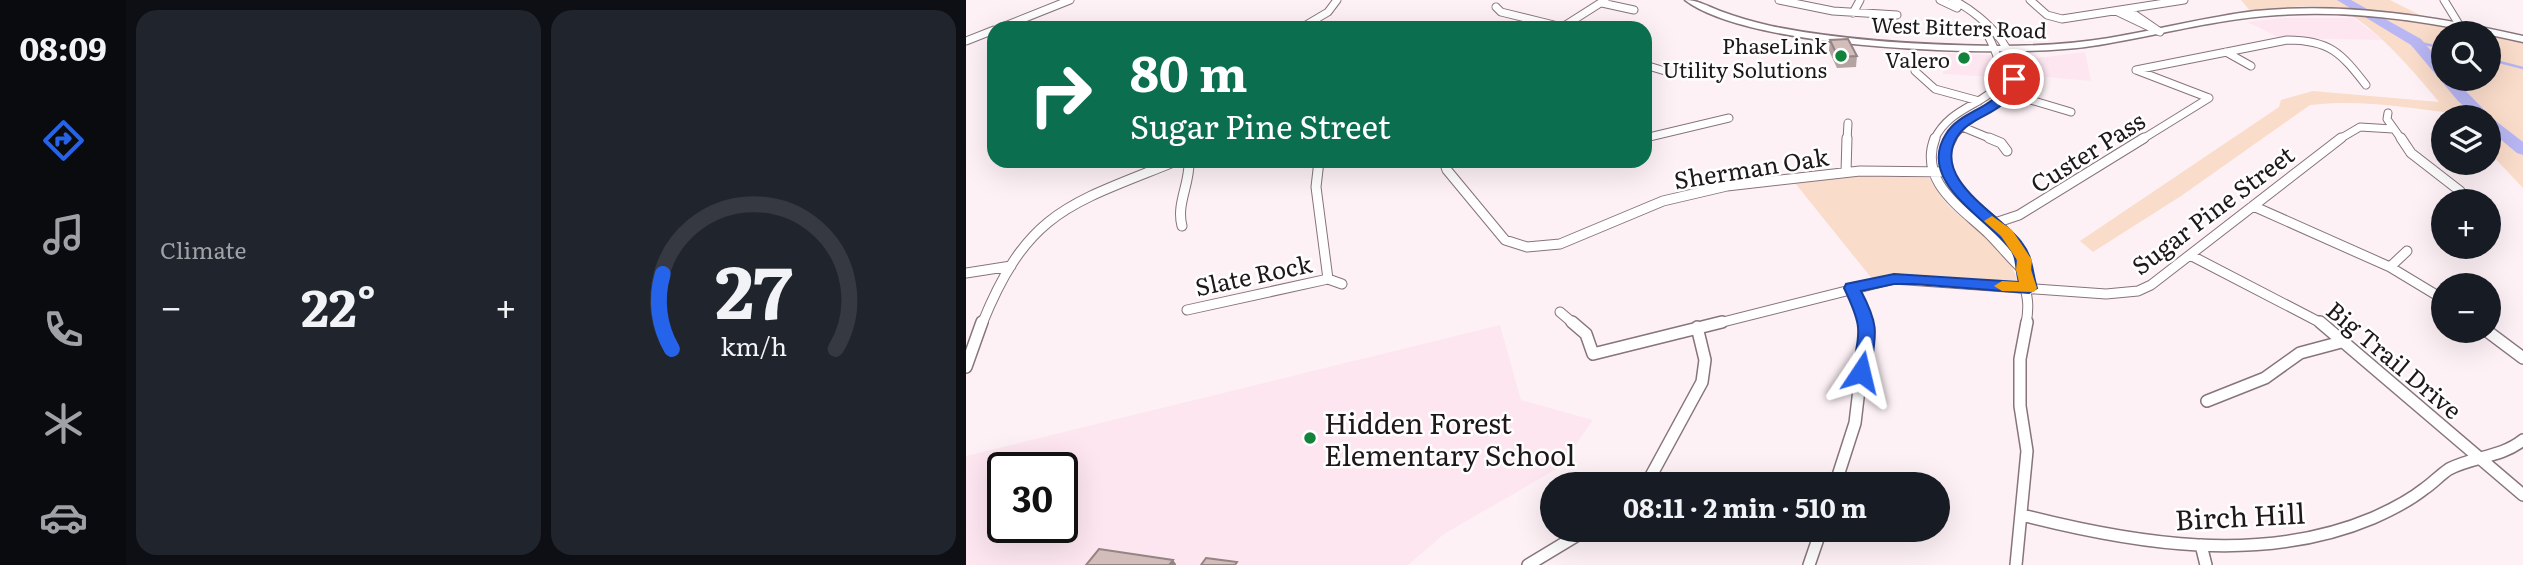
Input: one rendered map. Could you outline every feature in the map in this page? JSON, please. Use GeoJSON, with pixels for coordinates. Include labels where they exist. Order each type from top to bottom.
{"type":"FeatureCollection","features":[{"type":"Feature","properties":{"kind":"main road","name":"West Bitters Road"},"geometry":{"type":"LineString","coordinates":[[1689,0],[1737,19],[1819,37],[1995,49],[2081,44],[2259,14],[2336,11],[2431,21]]}},
{"type":"Feature","properties":{"kind":"main road","name":"West Bitters Road"},"geometry":{"type":"LineString","coordinates":[[2501,35],[2523,39]]}},
{"type":"Feature","properties":{"kind":"street"},"geometry":{"type":"LineString","coordinates":[[1018,21],[1070,0]]}},
{"type":"Feature","properties":{"kind":"street"},"geometry":{"type":"LineString","coordinates":[[1313,21],[1328,12],[1337,0]]}},
{"type":"Feature","properties":{"kind":"street"},"geometry":{"type":"LineString","coordinates":[[1779,0],[1853,13],[1897,15]]}},
{"type":"Feature","properties":{"kind":"street"},"geometry":{"type":"LineString","coordinates":[[1853,13],[1860,0]]}},
{"type":"Feature","properties":{"kind":"street"},"geometry":{"type":"LineString","coordinates":[[2030,0],[2056,19],[2118,12],[2183,0]]}},
{"type":"Feature","properties":{"kind":"street"},"geometry":{"type":"LineString","coordinates":[[2444,0],[2456,21]]}},
{"type":"Feature","properties":{"kind":"street"},"geometry":{"type":"LineString","coordinates":[[1572,21],[1603,1],[1634,10]]}},
{"type":"Feature","properties":{"kind":"street"},"geometry":{"type":"LineString","coordinates":[[1949,1],[1974,14],[1998,33],[2015,70],[2007,93],[1960,126],[1952,134],[1947,147],[1949,172],[1964,196],[2016,245],[2024,260],[2023,270],[2029,288],[2030,303],[2020,359],[2020,407],[2027,451],[2016,565]]}},
{"type":"Feature","properties":{"kind":"street"},"geometry":{"type":"LineString","coordinates":[[1496,6],[1501,12],[1535,21]]}},
{"type":"Feature","properties":{"kind":"street"},"geometry":{"type":"LineString","coordinates":[[2129,10],[2160,32]]}},
{"type":"Feature","properties":{"kind":"street"},"geometry":{"type":"LineString","coordinates":[[2118,12],[2160,32]]}},
{"type":"Feature","properties":{"kind":"street"},"geometry":{"type":"LineString","coordinates":[[1989,27],[1986,32],[1995,49],[2000,77],[1994,90],[1957,114],[1934,138],[1930,157],[1932,172],[1945,195],[2023,270]]}},
{"type":"Feature","properties":{"kind":"street"},"geometry":{"type":"LineString","coordinates":[[966,41],[987,33]]}},
{"type":"Feature","properties":{"kind":"street"},"geometry":{"type":"LineString","coordinates":[[2227,52],[2287,40],[2316,41],[2344,55],[2365,85]]}},
{"type":"Feature","properties":{"kind":"street"},"geometry":{"type":"LineString","coordinates":[[2227,52],[2251,66]]}},
{"type":"Feature","properties":{"kind":"street","name":"Custer Pass"},"geometry":{"type":"LineString","coordinates":[[1981,228],[2019,215],[2209,98],[2136,70],[2227,52]]}},
{"type":"Feature","properties":{"kind":"street"},"geometry":{"type":"LineString","coordinates":[[1652,67],[1665,71]]}},
{"type":"Feature","properties":{"kind":"street"},"geometry":{"type":"LineString","coordinates":[[1915,71],[1922,82],[1933,89],[1979,101]]}},
{"type":"Feature","properties":{"kind":"street"},"geometry":{"type":"LineString","coordinates":[[2007,93],[2060,106],[2071,112]]}},
{"type":"Feature","properties":{"kind":"street"},"geometry":{"type":"LineString","coordinates":[[2388,113],[2387,119],[2412,153],[2457,189]]}},
{"type":"Feature","properties":{"kind":"street"},"geometry":{"type":"LineString","coordinates":[[1957,114],[1969,118]]}},
{"type":"Feature","properties":{"kind":"street"},"geometry":{"type":"LineString","coordinates":[[1652,136],[1729,118]]}},
{"type":"Feature","properties":{"kind":"street"},"geometry":{"type":"LineString","coordinates":[[1846,172],[1848,123]]}},
{"type":"Feature","properties":{"kind":"street"},"geometry":{"type":"LineString","coordinates":[[1960,126],[2001,143],[2007,151]]}},
{"type":"Feature","properties":{"kind":"street","name":"Sugar Pine Street"},"geometry":{"type":"LineString","coordinates":[[1560,312],[1586,334],[1594,354],[1894,279],[2106,294],[2138,291],[2151,285],[2350,131],[2360,127],[2393,128]]}},
{"type":"Feature","properties":{"kind":"street"},"geometry":{"type":"LineString","coordinates":[[966,366],[976,335],[1011,266],[1031,236],[1063,210],[1160,168]]}},
{"type":"Feature","properties":{"kind":"street"},"geometry":{"type":"LineString","coordinates":[[1182,226],[1179,216],[1191,168]]}},
{"type":"Feature","properties":{"kind":"street"},"geometry":{"type":"LineString","coordinates":[[1318,168],[1316,187],[1328,279],[1342,284]]}},
{"type":"Feature","properties":{"kind":"street","name":"Sherman Oak"},"geometry":{"type":"LineString","coordinates":[[1446,168],[1505,240],[1527,247],[1560,244],[1634,211],[1695,192],[1846,172],[1949,172]]}},
{"type":"Feature","properties":{"kind":"street"},"geometry":{"type":"LineString","coordinates":[[2253,206],[2390,267],[2431,292]]}},
{"type":"Feature","properties":{"kind":"street"},"geometry":{"type":"LineString","coordinates":[[2390,267],[2407,251]]}},
{"type":"Feature","properties":{"kind":"street","name":"Big Trail Drive"},"geometry":{"type":"LineString","coordinates":[[2190,254],[2326,324],[2523,495]]}},
{"type":"Feature","properties":{"kind":"street"},"geometry":{"type":"LineString","coordinates":[[966,273],[1011,266]]}},
{"type":"Feature","properties":{"kind":"street","name":"Slate Rock"},"geometry":{"type":"LineString","coordinates":[[1187,310],[1328,279]]}},
{"type":"Feature","properties":{"kind":"street"},"geometry":{"type":"LineString","coordinates":[[1839,472],[1855,423],[1868,332],[1862,305],[1852,288]]}},
{"type":"Feature","properties":{"kind":"street"},"geometry":{"type":"LineString","coordinates":[[1653,472],[1702,382],[1705,360],[1697,327]]}},
{"type":"Feature","properties":{"kind":"street"},"geometry":{"type":"LineString","coordinates":[[2207,401],[2265,378],[2300,353],[2345,341]]}},
{"type":"Feature","properties":{"kind":"street"},"geometry":{"type":"LineString","coordinates":[[2501,341],[2523,358]]}},
{"type":"Feature","properties":{"kind":"street"},"geometry":{"type":"LineString","coordinates":[[2510,348],[2523,345]]}},
{"type":"Feature","properties":{"kind":"street","name":"Birch Hill"},"geometry":{"type":"LineString","coordinates":[[2022,515],[2137,541],[2201,545],[2274,543],[2321,535],[2352,526],[2398,506],[2452,468],[2510,452],[2523,440]]}},
{"type":"Feature","properties":{"kind":"street"},"geometry":{"type":"LineString","coordinates":[[1528,565],[1566,542]]}},
{"type":"Feature","properties":{"kind":"street"},"geometry":{"type":"LineString","coordinates":[[1809,565],[1817,542]]}},
{"type":"Feature","properties":{"kind":"street"},"geometry":{"type":"LineString","coordinates":[[2201,545],[2206,565]]}},
{"type":"Feature","properties":{"kind":"shaded area"},"geometry":{"type":"Polygon","coordinates":[[[2241,0],[2390,0],[2438,21],[2431,21],[2431,91],[2501,91],[2501,38],[2523,43],[2523,188],[2501,165],[2501,105],[2431,105],[2431,110],[2381,104],[2310,105],[2181,196],[2093,252],[2080,241],[2279,107],[2281,100],[2313,91],[2439,102],[2376,34],[2346,13],[2333,8],[2313,6],[2251,12],[2241,0]]]}},
{"type":"Feature","properties":{"kind":"shaded area"},"geometry":{"type":"Polygon","coordinates":[[[2283,18],[2353,18],[2383,40],[2280,38],[2247,22],[2283,18]]]}},
{"type":"Feature","properties":{"kind":"shaded area"},"geometry":{"type":"Polygon","coordinates":[[[2085,52],[2091,81],[2024,75],[2022,60],[2085,52]]]}},
{"type":"Feature","properties":{"kind":"shaded area"},"geometry":{"type":"Polygon","coordinates":[[[1943,53],[1991,55],[1995,77],[1943,74],[1943,53]]]}},
{"type":"Feature","properties":{"kind":"shaded area"},"geometry":{"type":"Polygon","coordinates":[[[1851,175],[1929,178],[1948,206],[1999,250],[2014,271],[2018,282],[2013,284],[1919,276],[1873,280],[1795,183],[1851,175]]]}},
{"type":"Feature","properties":{"kind":"shaded area","name":"Hidden Forest Elementary School"},"geometry":{"type":"Polygon","coordinates":[[[1500,325],[1521,400],[1593,420],[1560,467],[1551,472],[1540,472],[1540,479],[1444,534],[1408,565],[966,565],[966,456],[1500,325]]]}},
{"type":"Feature","properties":{"kind":"building"},"geometry":{"type":"Polygon","coordinates":[[[1848,39],[1857,56],[1838,57],[1830,40],[1848,39]]]}},
{"type":"Feature","properties":{"kind":"building"},"geometry":{"type":"Polygon","coordinates":[[[1099,549],[1173,560],[1169,565],[1086,565],[1099,549]]]}},
{"type":"Feature","properties":{"kind":"building"},"geometry":{"type":"Polygon","coordinates":[[[1206,558],[1237,562],[1235,565],[1201,565],[1206,558]]]}},
{"type":"Feature","properties":{"kind":"waterway"},"geometry":{"type":"LineString","coordinates":[[2343,0],[2416,42],[2431,60]]}},
{"type":"Feature","properties":{"kind":"waterway"},"geometry":{"type":"LineString","coordinates":[[2416,42],[2431,45]]}},
{"type":"Feature","properties":{"kind":"waterway"},"geometry":{"type":"LineString","coordinates":[[2501,62],[2523,68]]}},
{"type":"Feature","properties":{"kind":"waterway"},"geometry":{"type":"LineString","coordinates":[[2457,91],[2471,105]]}},
{"type":"Feature","properties":{"kind":"waterway"},"geometry":{"type":"LineString","coordinates":[[2501,132],[2523,150]]}},
{"type":"Feature","properties":{"kind":"slow traffic"},"geometry":{"type":"LineString","coordinates":[[1992,221],[2016,245],[2024,260],[2023,270],[2029,288],[2002,286]]}},
{"type":"Feature","properties":{"kind":"place","name":"PhaseLink Utility Solutions"},"geometry":{"type":"Point","coordinates":[1841,56]}},
{"type":"Feature","properties":{"kind":"place","name":"Valero"},"geometry":{"type":"Point","coordinates":[1964,58]}},
{"type":"Feature","properties":{"kind":"place","name":"Hidden Forest Elementary School"},"geometry":{"type":"Point","coordinates":[1310,438]}},
{"type":"Feature","properties":{"kind":"route"},"geometry":{"type":"LineString","coordinates":[[1861,372],[1868,332],[1867,318],[1852,288],[1894,279],[2029,288],[2023,270],[2024,260],[2016,245],[1964,196],[1952,181],[1947,166],[1947,147],[1952,134],[1969,118],[2000,100],[2014,79]]}}]}
